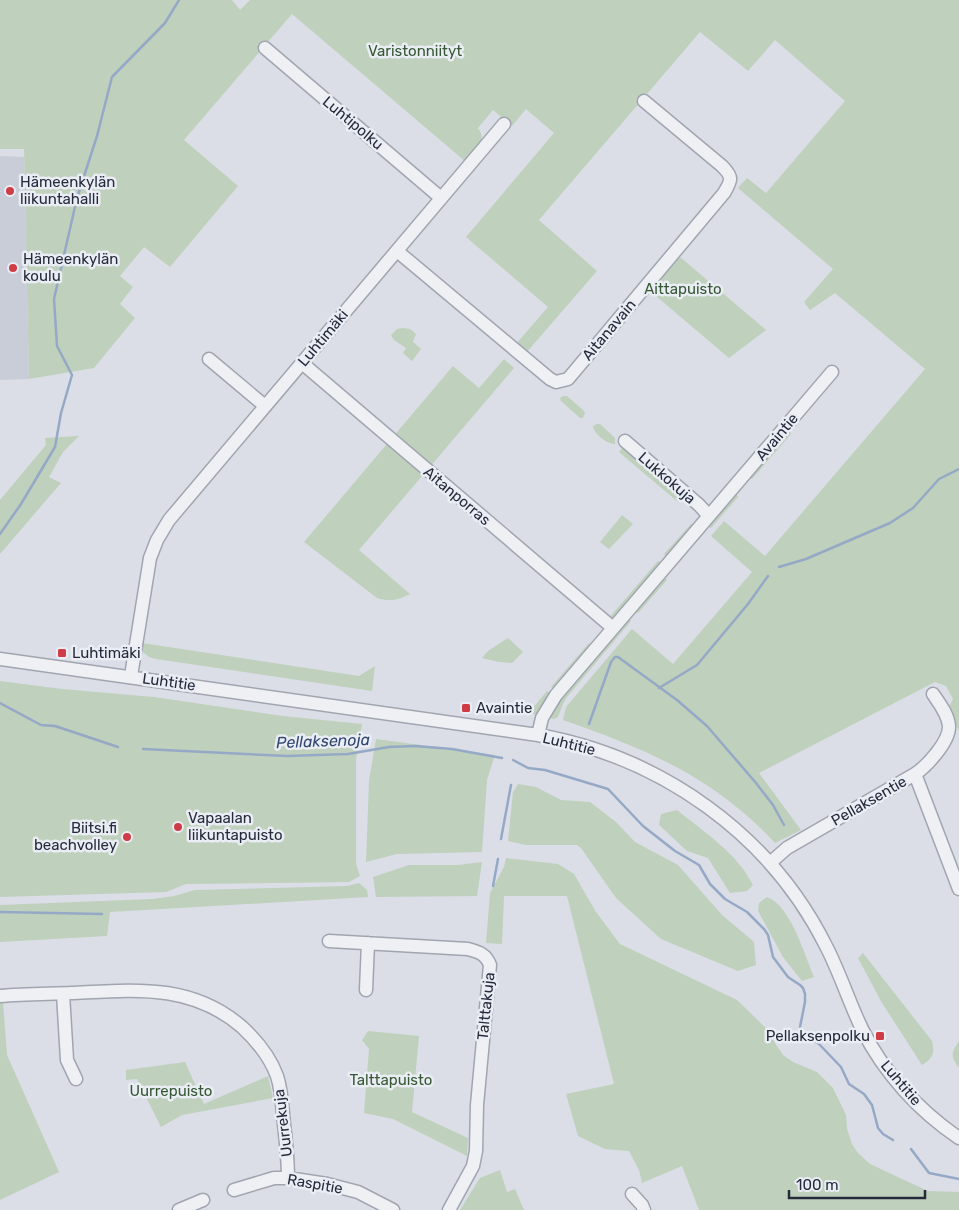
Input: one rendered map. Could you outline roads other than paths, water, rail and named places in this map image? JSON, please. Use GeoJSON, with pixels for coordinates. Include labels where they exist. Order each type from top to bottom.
{"type":"FeatureCollection","features":[{"type":"Feature","properties":{"kind":"street","name":"Luhtipolku"},"geometry":{"type":"LineString","coordinates":[[265,48],[440,198]]}},
{"type":"Feature","properties":{"kind":"street","name":"Aitanavain"},"geometry":{"type":"LineString","coordinates":[[397,251],[550,378],[556,382],[568,379],[730,184],[731,178],[729,173],[644,100]]}},
{"type":"Feature","properties":{"kind":"street","name":"Luhtimäki"},"geometry":{"type":"LineString","coordinates":[[131,676],[147,571],[157,540],[177,510],[504,124]]}},
{"type":"Feature","properties":{"kind":"street"},"geometry":{"type":"LineString","coordinates":[[209,359],[265,406]]}},
{"type":"Feature","properties":{"kind":"street","name":"Aitanporras"},"geometry":{"type":"LineString","coordinates":[[302,362],[613,628]]}},
{"type":"Feature","properties":{"kind":"street","name":"Avaintie"},"geometry":{"type":"LineString","coordinates":[[538,735],[542,718],[556,695],[832,372]]}},
{"type":"Feature","properties":{"kind":"street","name":"Lukkokuja"},"geometry":{"type":"LineString","coordinates":[[625,441],[699,505],[709,516]]}},
{"type":"Feature","properties":{"kind":"street","name":"Luhtitie"},"geometry":{"type":"LineString","coordinates":[[0,659],[538,735],[596,750],[624,760],[656,775],[701,801],[718,814],[742,834],[770,863],[812,921],[837,968],[862,1030],[881,1060],[896,1081],[920,1107],[959,1138]]}},
{"type":"Feature","properties":{"kind":"street"},"geometry":{"type":"LineString","coordinates":[[915,774],[929,762],[948,735],[949,729],[946,715],[933,694]]}},
{"type":"Feature","properties":{"kind":"street","name":"Pellaksentie"},"geometry":{"type":"LineString","coordinates":[[770,863],[787,848],[915,774],[959,889]]}},
{"type":"Feature","properties":{"kind":"street","name":"Talttakuja"},"geometry":{"type":"LineString","coordinates":[[328,941],[468,949],[482,953],[487,958],[490,965],[478,1096],[476,1151],[473,1166],[449,1210]]}},
{"type":"Feature","properties":{"kind":"street"},"geometry":{"type":"LineString","coordinates":[[366,990],[368,943]]}},
{"type":"Feature","properties":{"kind":"street","name":"Uurrekuja"},"geometry":{"type":"LineString","coordinates":[[0,996],[142,990],[168,992],[214,1007],[239,1025],[262,1048],[277,1076],[281,1096],[288,1178]]}},
{"type":"Feature","properties":{"kind":"street"},"geometry":{"type":"LineString","coordinates":[[63,994],[67,1060],[76,1079]]}},
{"type":"Feature","properties":{"kind":"street","name":"Raspitie"},"geometry":{"type":"LineString","coordinates":[[234,1190],[274,1178],[288,1178],[328,1184],[358,1192],[393,1210]]}},
{"type":"Feature","properties":{"kind":"street"},"geometry":{"type":"LineString","coordinates":[[632,1194],[644,1210]]}},
{"type":"Feature","properties":{"kind":"street"},"geometry":{"type":"LineString","coordinates":[[185,1209],[203,1200]]}},
{"type":"Feature","properties":{"kind":"waterway"},"geometry":{"type":"LineString","coordinates":[[0,534],[21,504],[55,447],[61,413],[72,375],[57,346],[54,299],[77,198],[97,136],[112,77],[165,23],[179,0]]}},
{"type":"Feature","properties":{"kind":"waterway"},"geometry":{"type":"LineString","coordinates":[[779,567],[806,559],[890,523],[913,508],[939,479],[959,469]]}},
{"type":"Feature","properties":{"kind":"waterway"},"geometry":{"type":"LineString","coordinates":[[659,688],[697,665],[748,604],[768,576]]}},
{"type":"Feature","properties":{"kind":"waterway"},"geometry":{"type":"LineString","coordinates":[[589,724],[611,662],[615,657],[618,657],[677,700],[707,726],[756,783],[773,805],[784,825]]}},
{"type":"Feature","properties":{"kind":"waterway","name":"Pellaksenoja"},"geometry":{"type":"LineString","coordinates":[[0,703],[41,725],[55,726],[118,747]]}},
{"type":"Feature","properties":{"kind":"waterway","name":"Pellaksenoja"},"geometry":{"type":"LineString","coordinates":[[143,749],[287,756],[348,754],[389,747],[415,746],[452,749],[502,758]]}},
{"type":"Feature","properties":{"kind":"waterway","name":"Pellaksenoja"},"geometry":{"type":"LineString","coordinates":[[513,760],[528,768],[545,770],[608,789],[643,826],[675,851],[699,865],[710,884],[725,899],[747,912],[768,935],[773,957],[788,977],[803,988],[805,1002],[800,1027],[802,1034],[819,1044],[841,1067],[849,1084],[864,1094],[872,1105],[878,1128],[883,1134],[893,1140]]}},
{"type":"Feature","properties":{"kind":"waterway"},"geometry":{"type":"LineString","coordinates":[[501,839],[511,785]]}},
{"type":"Feature","properties":{"kind":"waterway"},"geometry":{"type":"LineString","coordinates":[[493,886],[498,859]]}},
{"type":"Feature","properties":{"kind":"waterway"},"geometry":{"type":"LineString","coordinates":[[0,912],[102,914]]}},
{"type":"Feature","properties":{"kind":"waterway","name":"Pellaksenoja"},"geometry":{"type":"LineString","coordinates":[[911,1149],[929,1173],[959,1179]]}},
{"type":"Feature","properties":{"kind":"place","name":"Hämeenkylän liikuntahalli"},"geometry":{"type":"Point","coordinates":[10,191]}},
{"type":"Feature","properties":{"kind":"place","name":"Hämeenkylän koulu"},"geometry":{"type":"Point","coordinates":[13,268]}},
{"type":"Feature","properties":{"kind":"place","name":"Luhtimäki"},"geometry":{"type":"Point","coordinates":[62,653]}},
{"type":"Feature","properties":{"kind":"place","name":"Avaintie"},"geometry":{"type":"Point","coordinates":[466,708]}},
{"type":"Feature","properties":{"kind":"place","name":"Vapaalan liikuntapuisto"},"geometry":{"type":"Point","coordinates":[178,827]}},
{"type":"Feature","properties":{"kind":"place","name":"Biitsi.fi beachvolley"},"geometry":{"type":"Point","coordinates":[127,837]}},
{"type":"Feature","properties":{"kind":"place","name":"Pellaksenpolku"},"geometry":{"type":"Point","coordinates":[880,1036]}},
{"type":"Feature","properties":{"kind":"park label","name":"Varistonniityt"},"geometry":{"type":"Point","coordinates":[415,51]}},
{"type":"Feature","properties":{"kind":"park label","name":"Aittapuisto"},"geometry":{"type":"Point","coordinates":[683,289]}},
{"type":"Feature","properties":{"kind":"park label","name":"Talttapuisto"},"geometry":{"type":"Point","coordinates":[391,1080]}},
{"type":"Feature","properties":{"kind":"park label","name":"Uurrepuisto"},"geometry":{"type":"Point","coordinates":[171,1091]}}]}
